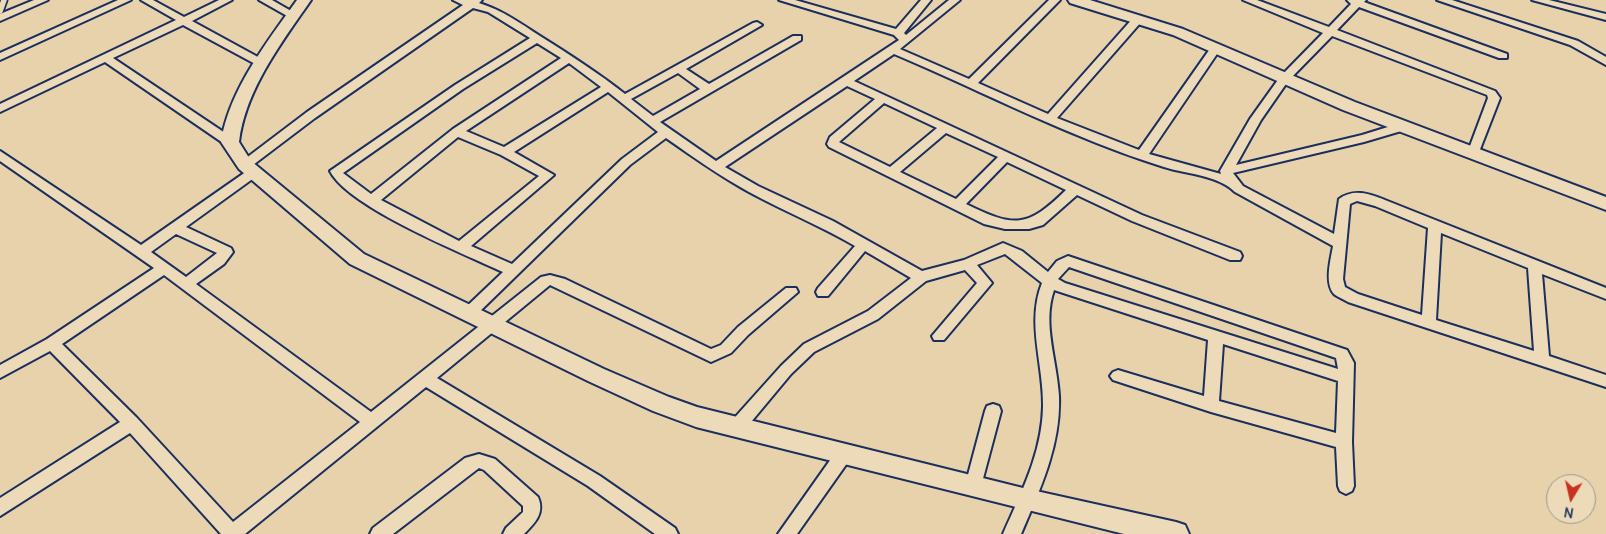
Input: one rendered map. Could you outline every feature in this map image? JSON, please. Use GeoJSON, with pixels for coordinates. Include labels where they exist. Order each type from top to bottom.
{"type":"FeatureCollection","features":[{"type":"Feature","properties":{"kind":"street"},"geometry":{"type":"LineString","coordinates":[[0,18],[42,0]]}},
{"type":"Feature","properties":{"kind":"street"},"geometry":{"type":"LineString","coordinates":[[0,57],[126,0]]}},
{"type":"Feature","properties":{"kind":"street"},"geometry":{"type":"LineString","coordinates":[[146,0],[263,64]]}},
{"type":"Feature","properties":{"kind":"street"},"geometry":{"type":"LineString","coordinates":[[0,108],[227,0]]}},
{"type":"Feature","properties":{"kind":"street"},"geometry":{"type":"LineString","coordinates":[[230,142],[232,121],[263,64],[299,8],[264,0]]}},
{"type":"Feature","properties":{"kind":"street"},"geometry":{"type":"LineString","coordinates":[[458,0],[474,2],[492,10],[569,58],[610,86],[666,132],[754,189],[828,224],[920,278]]}},
{"type":"Feature","properties":{"kind":"street"},"geometry":{"type":"LineString","coordinates":[[784,0],[902,36]]}},
{"type":"Feature","properties":{"kind":"street"},"geometry":{"type":"LineString","coordinates":[[716,166],[893,50],[926,0]]}},
{"type":"Feature","properties":{"kind":"street"},"geometry":{"type":"LineString","coordinates":[[902,36],[956,0]]}},
{"type":"Feature","properties":{"kind":"street"},"geometry":{"type":"LineString","coordinates":[[971,83],[1055,0]]}},
{"type":"Feature","properties":{"kind":"street"},"geometry":{"type":"LineString","coordinates":[[1076,0],[1138,18],[1216,48],[1284,79],[1606,204]]}},
{"type":"Feature","properties":{"kind":"street"},"geometry":{"type":"LineString","coordinates":[[1248,0],[1491,92],[1494,98],[1474,154]]}},
{"type":"Feature","properties":{"kind":"street"},"geometry":{"type":"LineString","coordinates":[[1442,0],[1574,43],[1606,62]]}},
{"type":"Feature","properties":{"kind":"street"},"geometry":{"type":"LineString","coordinates":[[1537,0],[1606,17]]}},
{"type":"Feature","properties":{"kind":"street"},"geometry":{"type":"LineString","coordinates":[[1228,175],[1256,119],[1284,79],[1331,31],[1356,1],[1503,56]]}},
{"type":"Feature","properties":{"kind":"street"},"geometry":{"type":"LineString","coordinates":[[141,252],[176,228],[249,169],[311,115],[474,2]]}},
{"type":"Feature","properties":{"kind":"street"},"geometry":{"type":"LineString","coordinates":[[1051,118],[1138,18]]}},
{"type":"Feature","properties":{"kind":"street"},"geometry":{"type":"LineString","coordinates":[[624,98],[757,25]]}},
{"type":"Feature","properties":{"kind":"street"},"geometry":{"type":"LineString","coordinates":[[653,121],[797,38]]}},
{"type":"Feature","properties":{"kind":"street"},"geometry":{"type":"LineString","coordinates":[[513,270],[408,224],[371,201],[336,174],[338,168],[536,39]]}},
{"type":"Feature","properties":{"kind":"street"},"geometry":{"type":"LineString","coordinates":[[1142,155],[1216,48]]}},
{"type":"Feature","properties":{"kind":"street"},"geometry":{"type":"LineString","coordinates":[[893,50],[1051,118],[1186,171],[1228,175],[1404,126]]}},
{"type":"Feature","properties":{"kind":"street"},"geometry":{"type":"LineString","coordinates":[[106,58],[230,142],[249,169],[358,259],[491,325],[660,404],[735,429],[1176,534]]}},
{"type":"Feature","properties":{"kind":"street"},"geometry":{"type":"LineString","coordinates":[[371,201],[458,132],[569,58]]}},
{"type":"Feature","properties":{"kind":"street"},"geometry":{"type":"LineString","coordinates":[[678,69],[708,89]]}},
{"type":"Feature","properties":{"kind":"street"},"geometry":{"type":"LineString","coordinates":[[846,81],[1137,218],[1235,256]]}},
{"type":"Feature","properties":{"kind":"street"},"geometry":{"type":"LineString","coordinates":[[505,152],[610,86]]}},
{"type":"Feature","properties":{"kind":"street"},"geometry":{"type":"LineString","coordinates":[[883,98],[833,142],[840,149],[989,221],[1019,228],[1047,216],[1075,189]]}},
{"type":"Feature","properties":{"kind":"street"},"geometry":{"type":"LineString","coordinates":[[890,173],[946,128]]}},
{"type":"Feature","properties":{"kind":"street"},"geometry":{"type":"LineString","coordinates":[[458,132],[505,152],[546,173],[547,177],[461,247]]}},
{"type":"Feature","properties":{"kind":"street"},"geometry":{"type":"LineString","coordinates":[[469,313],[637,151],[666,132]]}},
{"type":"Feature","properties":{"kind":"street"},"geometry":{"type":"LineString","coordinates":[[0,155],[164,268],[372,422]]}},
{"type":"Feature","properties":{"kind":"street"},"geometry":{"type":"LineString","coordinates":[[957,206],[1006,156]]}},
{"type":"Feature","properties":{"kind":"street"},"geometry":{"type":"LineString","coordinates":[[1228,175],[1253,197],[1339,243]]}},
{"type":"Feature","properties":{"kind":"street"},"geometry":{"type":"LineString","coordinates":[[1606,294],[1380,203],[1353,196],[1344,202],[1336,280],[1339,290],[1352,298],[1606,381]]}},
{"type":"Feature","properties":{"kind":"street"},"geometry":{"type":"LineString","coordinates":[[1429,322],[1435,225]]}},
{"type":"Feature","properties":{"kind":"street"},"geometry":{"type":"LineString","coordinates":[[176,228],[226,252],[219,260],[186,284]]}},
{"type":"Feature","properties":{"kind":"street"},"geometry":{"type":"LineString","coordinates":[[823,292],[864,244]]}},
{"type":"Feature","properties":{"kind":"street"},"geometry":{"type":"LineString","coordinates":[[735,429],[786,370],[809,348],[873,315],[920,278],[968,264],[1005,248],[1049,282],[1083,296],[1345,377]]}},
{"type":"Feature","properties":{"kind":"street"},"geometry":{"type":"LineString","coordinates":[[1012,534],[1037,476],[1050,421],[1050,390],[1040,317],[1049,282],[1065,262],[1078,263],[1330,348],[1344,357],[1346,486]]}},
{"type":"Feature","properties":{"kind":"street"},"geometry":{"type":"LineString","coordinates":[[939,336],[985,284],[968,264]]}},
{"type":"Feature","properties":{"kind":"street"},"geometry":{"type":"LineString","coordinates":[[1535,266],[1542,359]]}},
{"type":"Feature","properties":{"kind":"street"},"geometry":{"type":"LineString","coordinates":[[0,372],[52,343],[164,268]]}},
{"type":"Feature","properties":{"kind":"street"},"geometry":{"type":"LineString","coordinates":[[52,343],[131,423],[232,534],[546,281],[554,280],[711,356],[726,349],[790,292]]}},
{"type":"Feature","properties":{"kind":"street"},"geometry":{"type":"LineString","coordinates":[[1212,405],[1216,336]]}},
{"type":"Feature","properties":{"kind":"street"},"geometry":{"type":"LineString","coordinates":[[1118,376],[1344,442]]}},
{"type":"Feature","properties":{"kind":"street"},"geometry":{"type":"LineString","coordinates":[[426,379],[594,481],[669,534]]}},
{"type":"Feature","properties":{"kind":"street"},"geometry":{"type":"LineString","coordinates":[[973,486],[993,411]]}},
{"type":"Feature","properties":{"kind":"street"},"geometry":{"type":"LineString","coordinates":[[0,508],[131,423]]}},
{"type":"Feature","properties":{"kind":"street"},"geometry":{"type":"LineString","coordinates":[[787,534],[844,454]]}},
{"type":"Feature","properties":{"kind":"street"},"geometry":{"type":"LineString","coordinates":[[379,534],[472,463],[479,461],[489,464],[532,503],[531,516],[512,534]]}},
{"type":"Feature","properties":{"kind":"lane"},"geometry":{"type":"LineString","coordinates":[[0,11],[4,0]]}}]}
